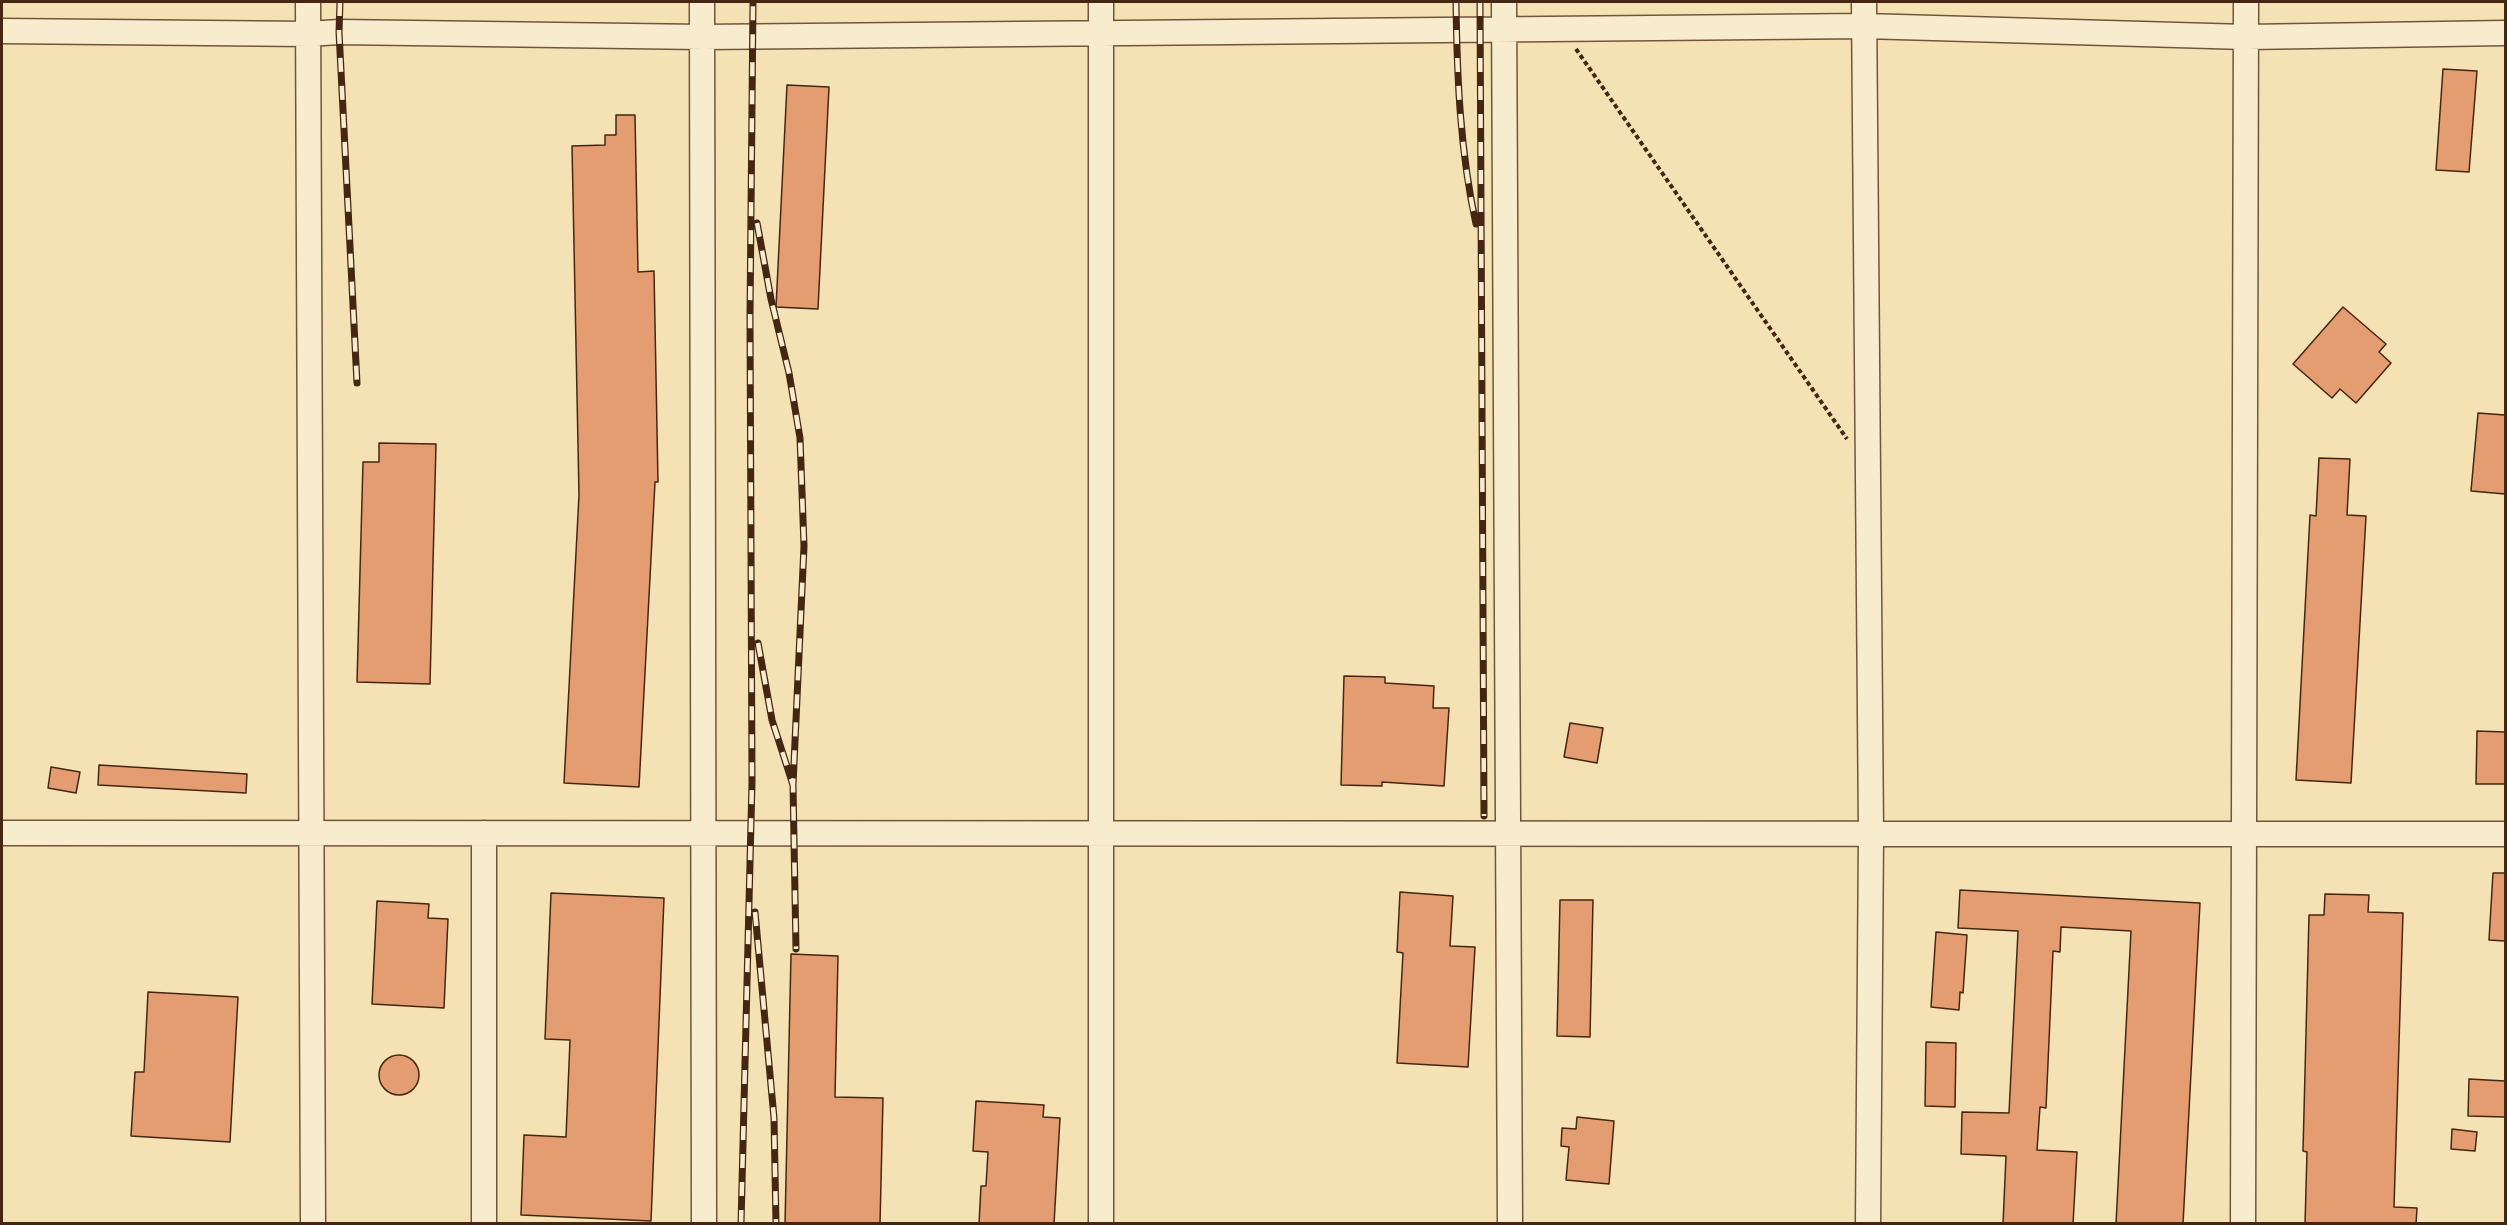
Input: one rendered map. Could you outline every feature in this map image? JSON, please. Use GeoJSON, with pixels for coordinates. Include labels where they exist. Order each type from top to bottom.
{"type":"FeatureCollection","features":[{"type":"Feature","properties":{"kind":"street"},"geometry":{"type":"LineString","coordinates":[[308,2],[313,1224]]}},
{"type":"Feature","properties":{"kind":"street"},"geometry":{"type":"LineString","coordinates":[[702,2],[704,1224]]}},
{"type":"Feature","properties":{"kind":"street"},"geometry":{"type":"LineString","coordinates":[[1101,2],[1101,1224]]}},
{"type":"Feature","properties":{"kind":"street"},"geometry":{"type":"LineString","coordinates":[[1504,2],[1510,1224]]}},
{"type":"Feature","properties":{"kind":"street"},"geometry":{"type":"LineString","coordinates":[[1864,2],[1871,833],[1868,1224]]}},
{"type":"Feature","properties":{"kind":"street"},"geometry":{"type":"LineString","coordinates":[[2243,1224],[2246,2]]}},
{"type":"Feature","properties":{"kind":"street"},"geometry":{"type":"LineString","coordinates":[[2,31],[308,34],[339,32],[702,37],[1864,26],[2246,37],[2505,33]]}},
{"type":"Feature","properties":{"kind":"street"},"geometry":{"type":"LineString","coordinates":[[2,833],[2505,834]]}},
{"type":"Feature","properties":{"kind":"street"},"geometry":{"type":"LineString","coordinates":[[484,833],[484,1224]]}},
{"type":"Feature","properties":{"kind":"path"},"geometry":{"type":"LineString","coordinates":[[1562,29],[1848,440]]}},
{"type":"Feature","properties":{"kind":"building"},"geometry":{"type":"Polygon","coordinates":[[[2443,69],[2477,71],[2469,172],[2436,170],[2443,69]]]}},
{"type":"Feature","properties":{"kind":"building"},"geometry":{"type":"Polygon","coordinates":[[[787,85],[829,87],[818,309],[776,307],[787,85]]]}},
{"type":"Feature","properties":{"kind":"building"},"geometry":{"type":"Polygon","coordinates":[[[616,115],[635,115],[638,272],[654,271],[658,482],[655,482],[639,787],[564,783],[579,495],[572,146],[605,145],[605,135],[616,135],[616,115]]]}},
{"type":"Feature","properties":{"kind":"building"},"geometry":{"type":"Polygon","coordinates":[[[2343,307],[2386,344],[2379,352],[2391,363],[2356,403],[2340,389],[2332,398],[2293,364],[2343,307]]]}},
{"type":"Feature","properties":{"kind":"building"},"geometry":{"type":"Polygon","coordinates":[[[2478,413],[2505,415],[2505,494],[2471,491],[2478,413]]]}},
{"type":"Feature","properties":{"kind":"building"},"geometry":{"type":"Polygon","coordinates":[[[379,443],[436,444],[430,684],[357,682],[363,462],[379,462],[379,443]]]}},
{"type":"Feature","properties":{"kind":"building"},"geometry":{"type":"Polygon","coordinates":[[[2319,458],[2350,459],[2347,515],[2366,516],[2351,783],[2296,780],[2310,515],[2316,516],[2319,458]]]}},
{"type":"Feature","properties":{"kind":"building"},"geometry":{"type":"Polygon","coordinates":[[[1344,676],[1385,677],[1385,683],[1434,686],[1433,708],[1449,708],[1444,786],[1382,782],[1382,786],[1341,785],[1344,676]]]}},
{"type":"Feature","properties":{"kind":"building"},"geometry":{"type":"Polygon","coordinates":[[[1570,723],[1603,728],[1597,763],[1564,757],[1570,723]]]}},
{"type":"Feature","properties":{"kind":"building"},"geometry":{"type":"Polygon","coordinates":[[[2477,731],[2505,732],[2505,784],[2476,784],[2477,731]]]}},
{"type":"Feature","properties":{"kind":"building"},"geometry":{"type":"Polygon","coordinates":[[[99,765],[247,774],[246,793],[98,785],[99,765]]]}},
{"type":"Feature","properties":{"kind":"building"},"geometry":{"type":"Polygon","coordinates":[[[51,767],[80,772],[76,793],[48,788],[51,767]]]}},
{"type":"Feature","properties":{"kind":"building"},"geometry":{"type":"Polygon","coordinates":[[[2493,873],[2505,873],[2505,941],[2489,940],[2493,873]]]}},
{"type":"Feature","properties":{"kind":"building"},"geometry":{"type":"Polygon","coordinates":[[[1960,890],[2200,903],[2183,1224],[2116,1224],[2131,931],[2061,927],[2060,952],[2053,951],[2046,1108],[2040,1107],[2037,1150],[2077,1152],[2073,1224],[2003,1224],[2006,1156],[1961,1154],[1962,1112],[2009,1113],[2018,931],[1958,928],[1960,890]]]}},
{"type":"Feature","properties":{"kind":"building"},"geometry":{"type":"Polygon","coordinates":[[[1400,892],[1453,896],[1450,946],[1475,947],[1468,1067],[1397,1063],[1403,953],[1397,952],[1400,892]]]}},
{"type":"Feature","properties":{"kind":"building"},"geometry":{"type":"Polygon","coordinates":[[[551,893],[664,898],[651,1221],[521,1215],[524,1135],[566,1137],[570,1040],[545,1039],[551,893]]]}},
{"type":"Feature","properties":{"kind":"building"},"geometry":{"type":"Polygon","coordinates":[[[2325,894],[2369,895],[2368,912],[2403,913],[2394,1207],[2417,1208],[2416,1224],[2305,1224],[2307,1152],[2303,1151],[2309,915],[2324,915],[2325,894]]]}},
{"type":"Feature","properties":{"kind":"building"},"geometry":{"type":"Polygon","coordinates":[[[1560,900],[1593,900],[1590,1037],[1557,1036],[1560,900]]]}},
{"type":"Feature","properties":{"kind":"building"},"geometry":{"type":"Polygon","coordinates":[[[377,901],[429,904],[428,918],[448,919],[444,1008],[372,1004],[377,901]]]}},
{"type":"Feature","properties":{"kind":"building"},"geometry":{"type":"Polygon","coordinates":[[[1936,932],[1967,935],[1963,993],[1960,992],[1959,1010],[1931,1007],[1936,932]]]}},
{"type":"Feature","properties":{"kind":"building"},"geometry":{"type":"Polygon","coordinates":[[[791,954],[838,956],[835,1097],[883,1098],[880,1224],[785,1224],[791,954]]]}},
{"type":"Feature","properties":{"kind":"building"},"geometry":{"type":"Polygon","coordinates":[[[148,992],[238,997],[230,1142],[131,1136],[135,1072],[144,1072],[148,992]]]}},
{"type":"Feature","properties":{"kind":"building"},"geometry":{"type":"Polygon","coordinates":[[[1926,1042],[1956,1043],[1955,1107],[1925,1106],[1926,1042]]]}},
{"type":"Feature","properties":{"kind":"building"},"geometry":{"type":"Polygon","coordinates":[[[399,1055],[407,1056],[413,1061],[418,1067],[418,1083],[413,1089],[407,1094],[399,1095],[391,1094],[385,1089],[380,1083],[379,1075],[380,1067],[385,1061],[391,1056],[399,1055]]]}},
{"type":"Feature","properties":{"kind":"building"},"geometry":{"type":"Polygon","coordinates":[[[2469,1079],[2505,1081],[2505,1117],[2468,1116],[2469,1079]]]}},
{"type":"Feature","properties":{"kind":"building"},"geometry":{"type":"Polygon","coordinates":[[[976,1101],[1044,1105],[1043,1117],[1060,1118],[1054,1224],[979,1224],[981,1186],[986,1186],[988,1152],[973,1151],[976,1101]]]}},
{"type":"Feature","properties":{"kind":"building"},"geometry":{"type":"Polygon","coordinates":[[[1577,1117],[1614,1121],[1609,1184],[1566,1180],[1569,1147],[1561,1146],[1562,1128],[1576,1129],[1577,1117]]]}},
{"type":"Feature","properties":{"kind":"building"},"geometry":{"type":"Polygon","coordinates":[[[2452,1129],[2477,1132],[2475,1151],[2451,1149],[2452,1129]]]}},
{"type":"Feature","properties":{"kind":"railway"},"geometry":{"type":"LineString","coordinates":[[340,2],[339,32],[357,383]]}},
{"type":"Feature","properties":{"kind":"railway"},"geometry":{"type":"LineString","coordinates":[[741,1224],[752,782],[750,316],[753,2]]}},
{"type":"Feature","properties":{"kind":"railway"},"geometry":{"type":"LineString","coordinates":[[1456,2],[1460,114],[1466,169],[1476,224]]}},
{"type":"Feature","properties":{"kind":"railway"},"geometry":{"type":"LineString","coordinates":[[1480,2],[1484,816]]}},
{"type":"Feature","properties":{"kind":"railway"},"geometry":{"type":"LineString","coordinates":[[757,223],[771,299],[789,373],[800,438],[804,546],[793,785]]}},
{"type":"Feature","properties":{"kind":"railway"},"geometry":{"type":"LineString","coordinates":[[758,643],[772,720],[793,785],[796,949]]}},
{"type":"Feature","properties":{"kind":"railway"},"geometry":{"type":"LineString","coordinates":[[755,912],[774,1118],[776,1224]]}}]}
